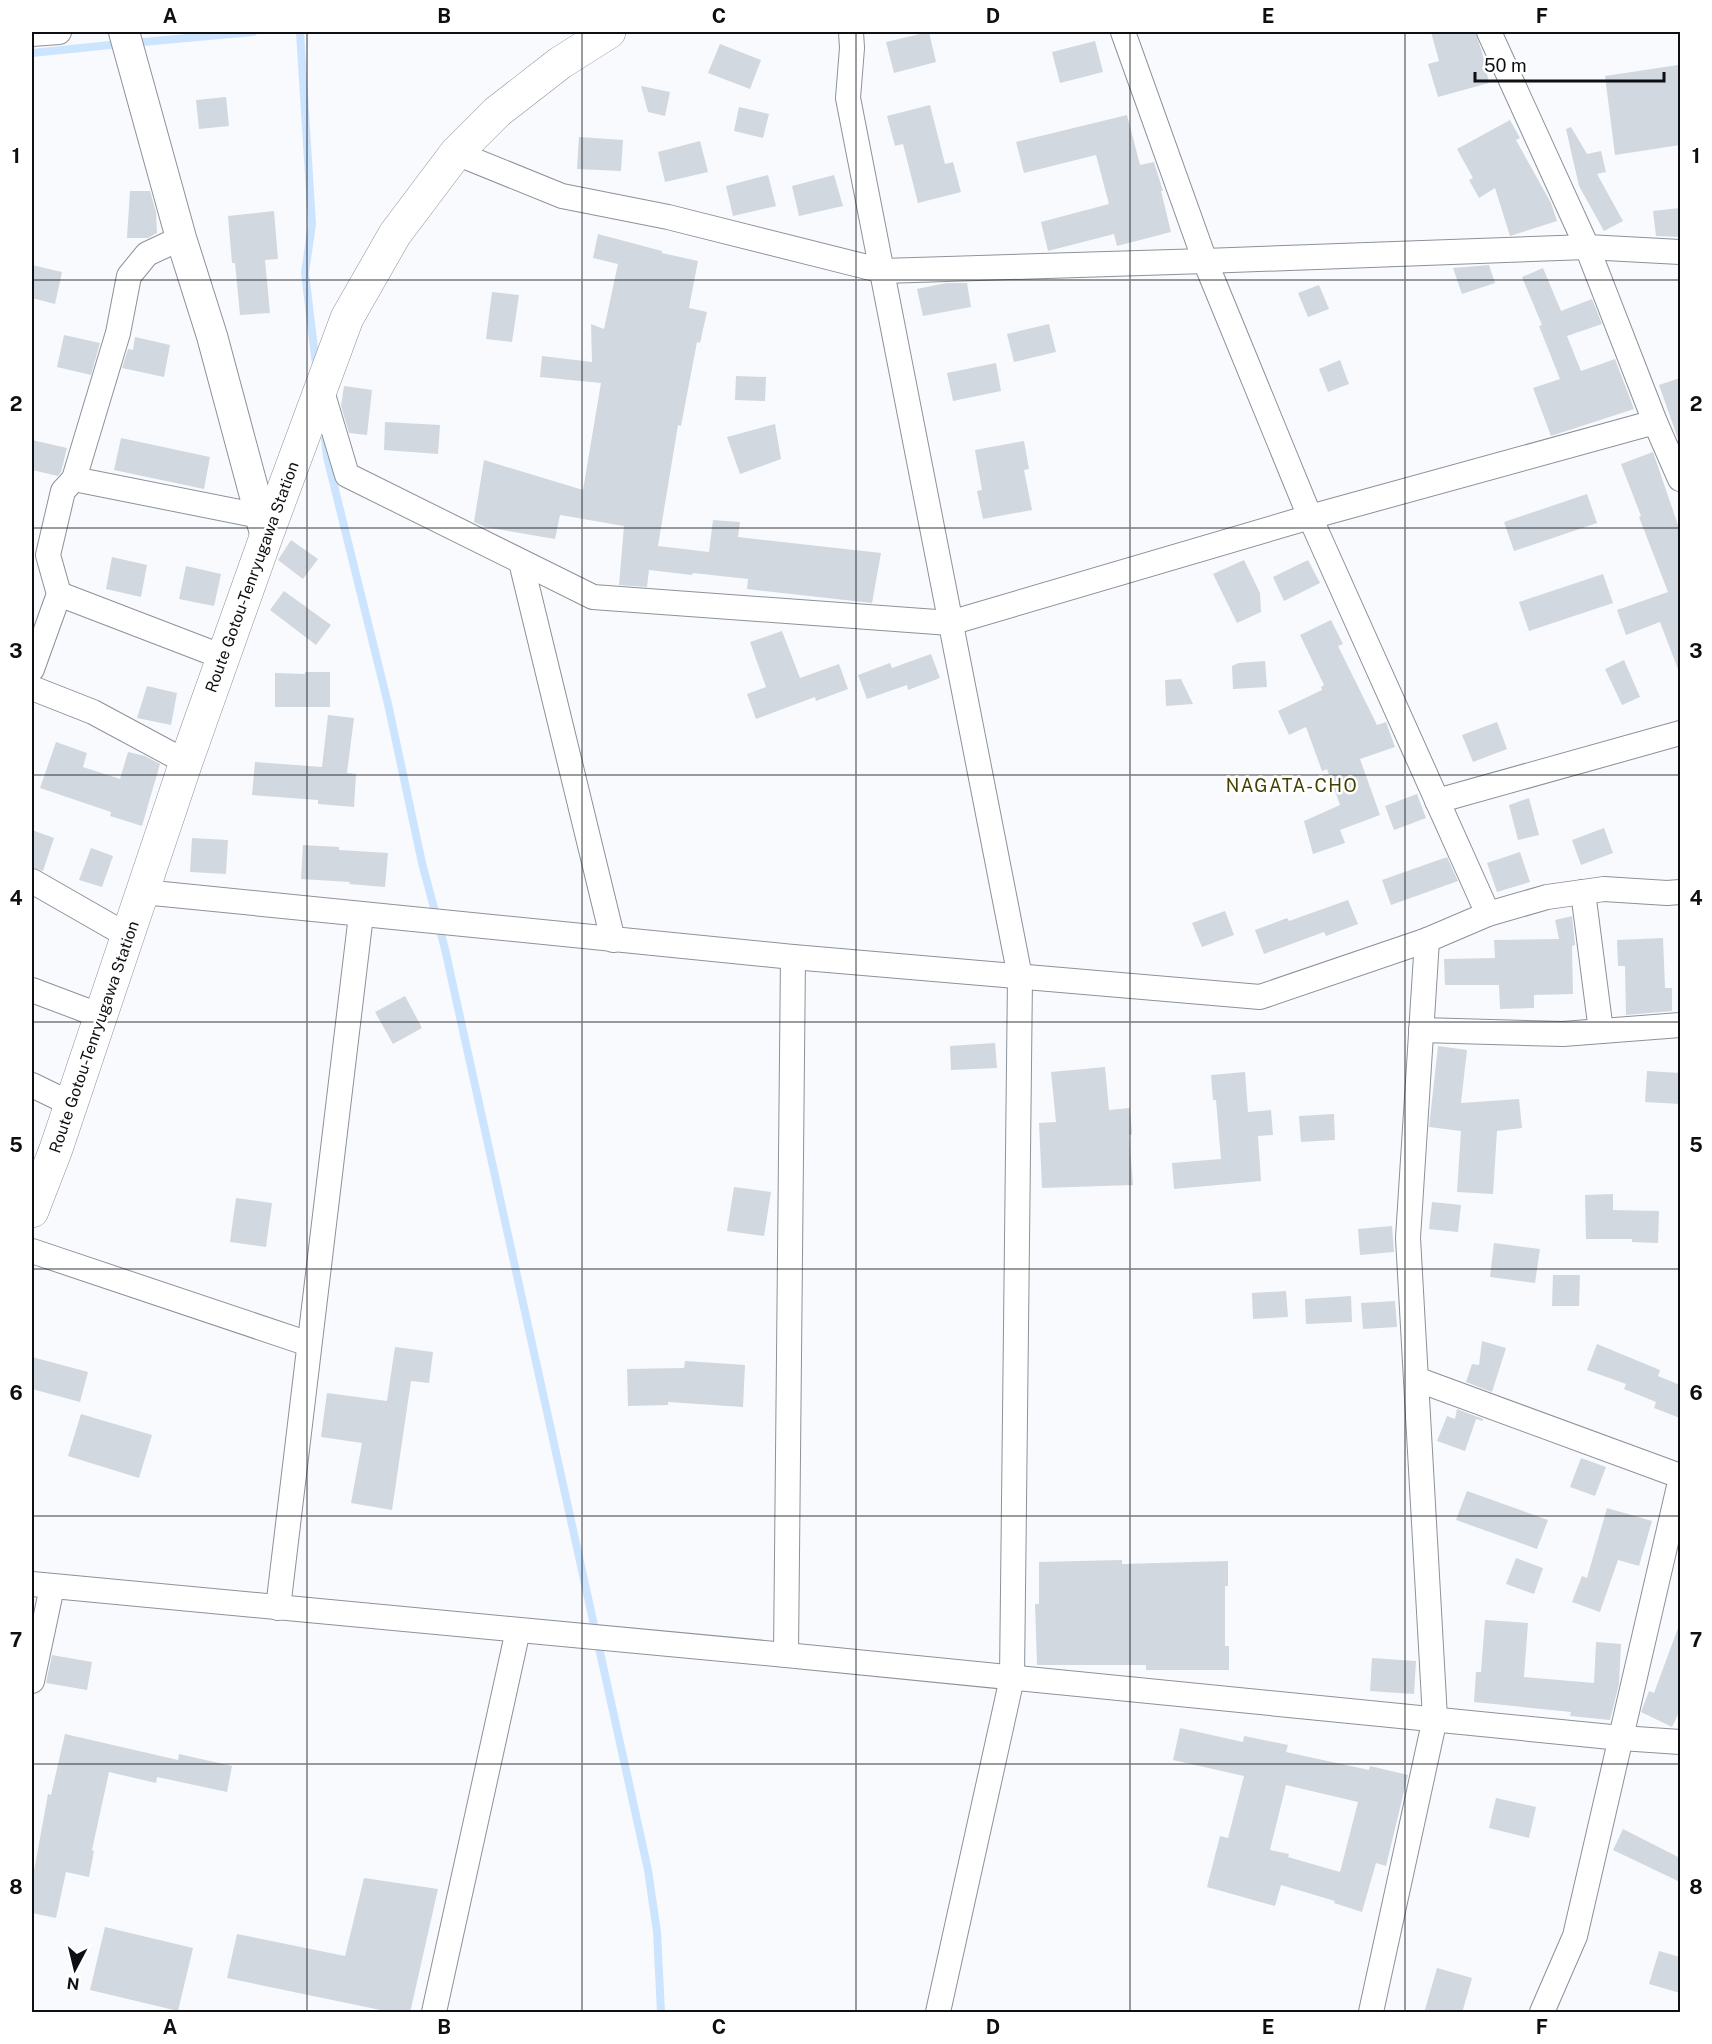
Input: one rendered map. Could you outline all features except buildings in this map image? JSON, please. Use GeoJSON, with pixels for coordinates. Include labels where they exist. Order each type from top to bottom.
{"type":"FeatureCollection","features":[{"type":"Feature","properties":{"kind":"main road","name":"Route Gotou-Tenryugawa Station"},"geometry":{"type":"LineString","coordinates":[[33,1204],[71,1104],[223,657],[263,527],[290,474],[347,318],[389,243],[456,153],[497,112],[560,63],[609,32]]}},
{"type":"Feature","properties":{"kind":"street"},"geometry":{"type":"LineString","coordinates":[[32,34],[58,32]]}},
{"type":"Feature","properties":{"kind":"street"},"geometry":{"type":"LineString","coordinates":[[74,479],[263,527],[212,336],[124,32]]}},
{"type":"Feature","properties":{"kind":"street"},"geometry":{"type":"LineString","coordinates":[[851,32],[848,98],[1020,977],[1012,1678],[938,2013]]}},
{"type":"Feature","properties":{"kind":"street"},"geometry":{"type":"LineString","coordinates":[[1123,32],[1205,261],[1310,517],[1488,914]]}},
{"type":"Feature","properties":{"kind":"street"},"geometry":{"type":"LineString","coordinates":[[1489,32],[1587,247],[1665,428],[1680,479]]}},
{"type":"Feature","properties":{"kind":"street"},"geometry":{"type":"LineString","coordinates":[[456,153],[562,196],[668,217],[883,271],[1587,247],[1680,252]]}},
{"type":"Feature","properties":{"kind":"street"},"geometry":{"type":"LineString","coordinates":[[32,669],[57,585],[48,555],[63,491],[74,479],[118,333],[129,276],[147,254],[182,238]]}},
{"type":"Feature","properties":{"kind":"street"},"geometry":{"type":"LineString","coordinates":[[317,397],[347,475],[593,597],[950,623],[1310,517],[1665,428]]}},
{"type":"Feature","properties":{"kind":"street"},"geometry":{"type":"LineString","coordinates":[[521,562],[613,940]]}},
{"type":"Feature","properties":{"kind":"street"},"geometry":{"type":"LineString","coordinates":[[32,567],[57,585],[223,657]]}},
{"type":"Feature","properties":{"kind":"street"},"geometry":{"type":"LineString","coordinates":[[32,688],[93,712],[186,762]]}},
{"type":"Feature","properties":{"kind":"street"},"geometry":{"type":"LineString","coordinates":[[1437,801],[1680,734]]}},
{"type":"Feature","properties":{"kind":"street"},"geometry":{"type":"LineString","coordinates":[[32,881],[128,936]]}},
{"type":"Feature","properties":{"kind":"street"},"geometry":{"type":"LineString","coordinates":[[143,892],[613,940],[1260,998],[1427,940],[1488,914],[1547,897],[1604,889],[1680,892]]}},
{"type":"Feature","properties":{"kind":"street"},"geometry":{"type":"LineString","coordinates":[[1583,892],[1601,1031]]}},
{"type":"Feature","properties":{"kind":"street"},"geometry":{"type":"LineString","coordinates":[[278,1608],[361,915]]}},
{"type":"Feature","properties":{"kind":"street"},"geometry":{"type":"LineString","coordinates":[[1371,2013],[1435,1718],[1408,1238],[1427,940]]}},
{"type":"Feature","properties":{"kind":"street"},"geometry":{"type":"LineString","coordinates":[[786,1655],[794,957]]}},
{"type":"Feature","properties":{"kind":"street"},"geometry":{"type":"LineString","coordinates":[[32,990],[101,1016]]}},
{"type":"Feature","properties":{"kind":"street"},"geometry":{"type":"LineString","coordinates":[[1421,1030],[1563,1034],[1680,1025]]}},
{"type":"Feature","properties":{"kind":"street"},"geometry":{"type":"LineString","coordinates":[[32,1085],[71,1104]]}},
{"type":"Feature","properties":{"kind":"street"},"geometry":{"type":"LineString","coordinates":[[32,1251],[309,1344]]}},
{"type":"Feature","properties":{"kind":"street"},"geometry":{"type":"LineString","coordinates":[[1416,1379],[1680,1476]]}},
{"type":"Feature","properties":{"kind":"street"},"geometry":{"type":"LineString","coordinates":[[1542,2013],[1575,1936],[1680,1482]]}},
{"type":"Feature","properties":{"kind":"street"},"geometry":{"type":"LineString","coordinates":[[32,1681],[42,1585],[1680,1742]]}},
{"type":"Feature","properties":{"kind":"street"},"geometry":{"type":"LineString","coordinates":[[434,2013],[518,1630]]}},
{"type":"Feature","properties":{"kind":"waterway"},"geometry":{"type":"LineString","coordinates":[[132,43],[253,32]]}},
{"type":"Feature","properties":{"kind":"waterway"},"geometry":{"type":"LineString","coordinates":[[300,32],[312,224],[305,273],[316,365]]}},
{"type":"Feature","properties":{"kind":"waterway"},"geometry":{"type":"LineString","coordinates":[[32,53],[120,44]]}},
{"type":"Feature","properties":{"kind":"waterway"},"geometry":{"type":"LineString","coordinates":[[325,440],[327,457],[388,704],[422,863],[445,949],[648,1870],[657,1932],[661,2012]]}},
{"type":"Feature","properties":{"kind":"district","name":"NAGATA-CHO"},"geometry":{"type":"Point","coordinates":[1292,785]}}]}
